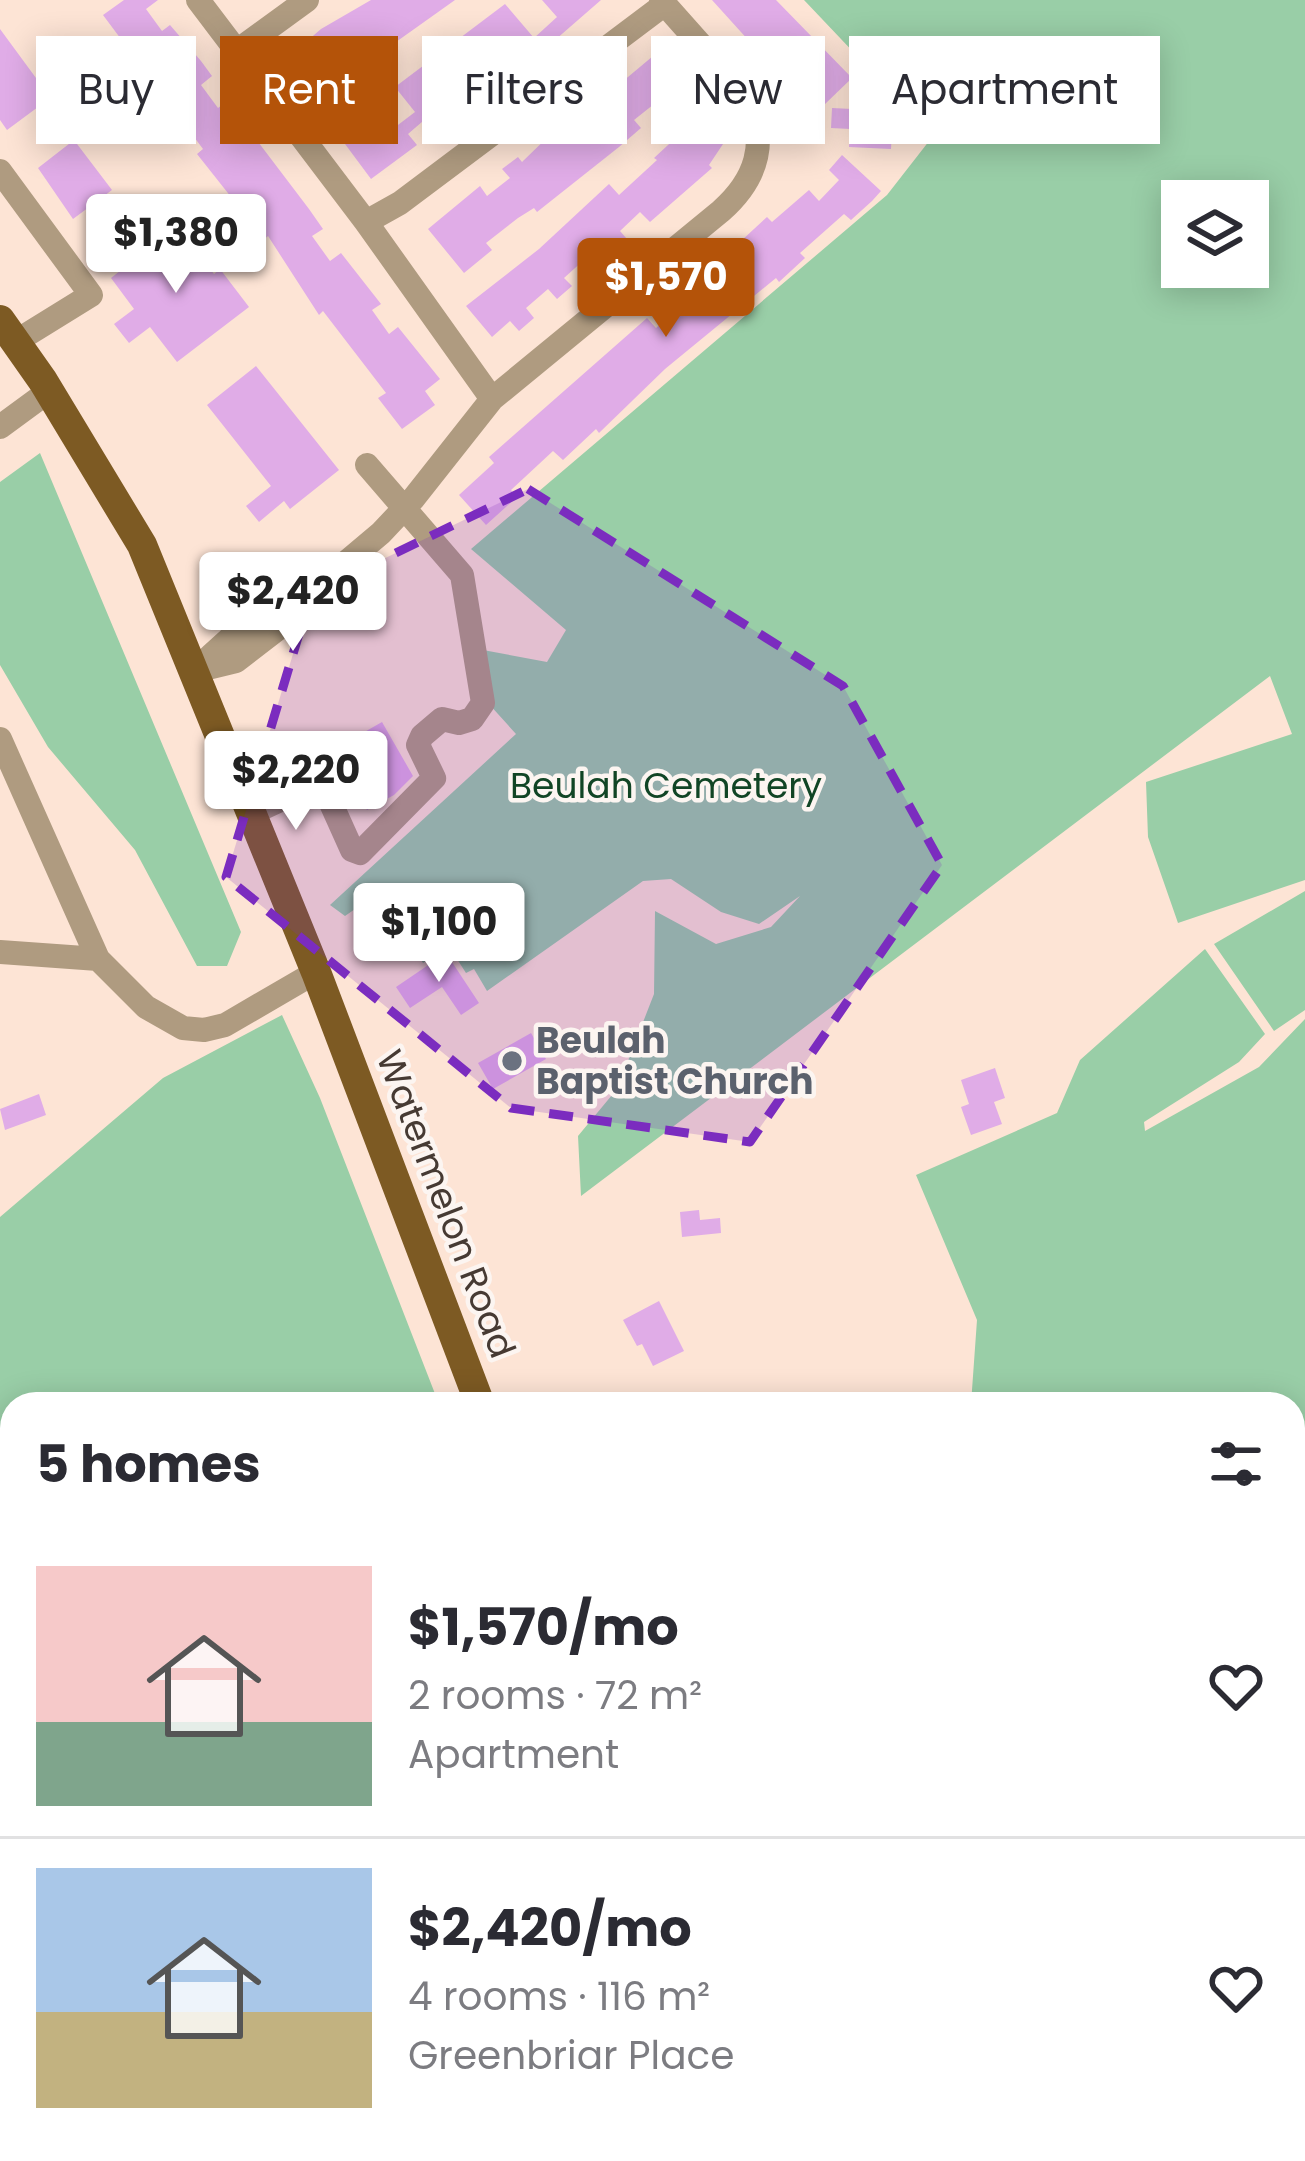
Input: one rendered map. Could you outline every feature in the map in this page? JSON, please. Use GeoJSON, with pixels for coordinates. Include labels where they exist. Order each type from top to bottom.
{"type":"FeatureCollection","features":[{"type":"Feature","properties":{"kind":"main road","name":"Watermelon Road"},"geometry":{"type":"LineString","coordinates":[[8,331],[50,391],[142,545],[316,972],[475,1392]]}},
{"type":"Feature","properties":{"kind":"street"},"geometry":{"type":"LineString","coordinates":[[198,0],[226,36]]}},
{"type":"Feature","properties":{"kind":"street"},"geometry":{"type":"LineString","coordinates":[[258,36],[307,0]]}},
{"type":"Feature","properties":{"kind":"street"},"geometry":{"type":"LineString","coordinates":[[196,671],[224,642],[305,580],[343,565],[404,508],[492,399],[736,197],[757,162],[758,119],[749,100],[663,2],[400,203],[366,222]]}},
{"type":"Feature","properties":{"kind":"street"},"geometry":{"type":"LineString","coordinates":[[307,144],[492,399]]}},
{"type":"Feature","properties":{"kind":"street"},"geometry":{"type":"LineString","coordinates":[[0,171],[91,295],[8,331]]}},
{"type":"Feature","properties":{"kind":"street"},"geometry":{"type":"LineString","coordinates":[[0,427],[50,391]]}},
{"type":"Feature","properties":{"kind":"street"},"geometry":{"type":"LineString","coordinates":[[252,813],[321,781],[352,850],[360,853],[434,778],[418,745],[422,736],[442,719],[459,723],[472,719],[483,703],[462,575],[368,465]]}},
{"type":"Feature","properties":{"kind":"street"},"geometry":{"type":"LineString","coordinates":[[0,739],[98,959],[130,994],[163,1020],[204,1030],[225,1025],[316,972]]}},
{"type":"Feature","properties":{"kind":"street"},"geometry":{"type":"LineString","coordinates":[[0,952],[98,959]]}},
{"type":"Feature","properties":{"kind":"highlighted area"},"geometry":{"type":"Polygon","coordinates":[[[528,489],[843,686],[942,865],[750,1142],[511,1108],[226,877],[311,594],[528,489]]]}},
{"type":"Feature","properties":{"kind":"green space","name":"Beulah Cemetery"},"geometry":{"type":"Polygon","coordinates":[[[804,0],[1305,0],[1305,880],[1178,923],[1148,837],[1146,782],[1292,734],[1270,676],[581,1196],[578,1136],[617,1089],[654,994],[655,911],[716,944],[771,927],[800,896],[759,924],[721,912],[671,879],[643,881],[487,991],[474,969],[466,973],[448,945],[423,963],[381,891],[345,916],[330,905],[516,734],[488,703],[483,650],[547,662],[566,630],[471,549],[887,195],[927,144],[1160,144],[1160,36],[849,36],[849,47],[804,0]]]}},
{"type":"Feature","properties":{"kind":"green space"},"geometry":{"type":"Polygon","coordinates":[[[40,453],[241,932],[227,966],[197,966],[135,850],[48,747],[0,665],[0,482],[40,453]]]}},
{"type":"Feature","properties":{"kind":"green space"},"geometry":{"type":"Polygon","coordinates":[[[1305,891],[1305,1010],[1274,1031],[1214,944],[1305,891]]]}},
{"type":"Feature","properties":{"kind":"green space"},"geometry":{"type":"Polygon","coordinates":[[[1205,949],[1265,1034],[1239,1062],[1144,1122],[1145,1131],[1259,1067],[1305,1019],[1305,1392],[972,1392],[977,1320],[916,1175],[1057,1113],[1080,1060],[1205,949]]]}},
{"type":"Feature","properties":{"kind":"green space"},"geometry":{"type":"Polygon","coordinates":[[[282,1015],[320,1098],[434,1392],[0,1392],[0,1217],[163,1078],[282,1015]]]}},
{"type":"Feature","properties":{"kind":"building"},"geometry":{"type":"Polygon","coordinates":[[[124,0],[158,0],[146,9],[162,31],[170,25],[179,36],[119,36],[103,15],[124,0]]]}},
{"type":"Feature","properties":{"kind":"building"},"geometry":{"type":"Polygon","coordinates":[[[371,0],[455,0],[398,41],[398,36],[313,36],[371,0]]]}},
{"type":"Feature","properties":{"kind":"building"},"geometry":{"type":"Polygon","coordinates":[[[542,0],[601,0],[560,36],[536,36],[557,17],[542,0]]]}},
{"type":"Feature","properties":{"kind":"building"},"geometry":{"type":"Polygon","coordinates":[[[712,0],[776,0],[811,36],[756,36],[745,36],[712,0]]]}},
{"type":"Feature","properties":{"kind":"building"},"geometry":{"type":"Polygon","coordinates":[[[505,4],[532,36],[463,36],[505,4]]]}},
{"type":"Feature","properties":{"kind":"building"},"geometry":{"type":"Polygon","coordinates":[[[0,29],[36,78],[36,109],[7,130],[0,120],[0,29]]]}},
{"type":"Feature","properties":{"kind":"building"},"geometry":{"type":"Polygon","coordinates":[[[825,50],[849,75],[849,81],[825,104],[825,50]]]}},
{"type":"Feature","properties":{"kind":"building"},"geometry":{"type":"Polygon","coordinates":[[[196,55],[212,76],[201,85],[220,106],[220,144],[260,144],[323,229],[312,236],[330,261],[341,253],[381,304],[372,310],[389,334],[398,327],[440,379],[425,391],[435,405],[402,429],[378,398],[386,393],[323,311],[319,315],[268,236],[261,242],[249,228],[257,222],[197,154],[203,149],[196,140],[196,55]]]}},
{"type":"Feature","properties":{"kind":"building"},"geometry":{"type":"Polygon","coordinates":[[[651,58],[651,106],[634,120],[641,128],[627,140],[627,78],[651,58]]]}},
{"type":"Feature","properties":{"kind":"building"},"geometry":{"type":"Polygon","coordinates":[[[422,67],[422,122],[408,134],[417,145],[371,179],[345,144],[398,144],[398,125],[415,112],[398,85],[422,67]]]}},
{"type":"Feature","properties":{"kind":"building"},"geometry":{"type":"Polygon","coordinates":[[[832,108],[849,109],[849,129],[831,128],[832,108]]]}},
{"type":"Feature","properties":{"kind":"building"},"geometry":{"type":"Polygon","coordinates":[[[69,144],[77,144],[112,190],[73,219],[38,168],[69,144]]]}},
{"type":"Feature","properties":{"kind":"building"},"geometry":{"type":"Polygon","coordinates":[[[541,144],[622,144],[537,212],[534,208],[486,243],[492,250],[464,273],[428,229],[480,186],[487,196],[510,178],[502,169],[518,157],[522,162],[541,144]]]}},
{"type":"Feature","properties":{"kind":"building"},"geometry":{"type":"Polygon","coordinates":[[[669,144],[723,144],[709,165],[712,168],[650,222],[640,212],[620,231],[627,239],[594,269],[585,259],[564,278],[572,286],[557,299],[548,289],[526,308],[534,318],[519,331],[510,321],[492,337],[466,306],[539,249],[609,184],[619,195],[657,160],[654,158],[669,144]]]}},
{"type":"Feature","properties":{"kind":"building"},"geometry":{"type":"Polygon","coordinates":[[[849,144],[891,144],[891,149],[849,144]]]}},
{"type":"Feature","properties":{"kind":"building"},"geometry":{"type":"Polygon","coordinates":[[[842,155],[881,191],[872,201],[851,220],[844,214],[800,253],[805,258],[779,282],[776,278],[665,369],[599,433],[596,429],[563,460],[553,451],[511,490],[517,497],[486,525],[459,495],[494,463],[489,457],[647,318],[656,328],[677,310],[669,301],[684,288],[692,297],[712,279],[705,271],[720,257],[729,268],[750,250],[741,241],[767,217],[772,222],[809,190],[819,201],[839,180],[829,170],[842,155]]]}},
{"type":"Feature","properties":{"kind":"building"},"geometry":{"type":"Polygon","coordinates":[[[177,226],[214,274],[220,269],[249,307],[177,362],[150,327],[129,343],[114,324],[134,309],[111,278],[177,226]]]}},
{"type":"Feature","properties":{"kind":"building"},"geometry":{"type":"Polygon","coordinates":[[[256,366],[339,470],[290,509],[284,501],[259,522],[246,506],[271,486],[207,405],[256,366]]]}},
{"type":"Feature","properties":{"kind":"building"},"geometry":{"type":"Polygon","coordinates":[[[382,722],[413,776],[394,795],[367,810],[344,770],[358,762],[347,742],[382,722]]]}},
{"type":"Feature","properties":{"kind":"building"},"geometry":{"type":"Polygon","coordinates":[[[446,953],[479,1003],[461,1015],[442,987],[410,1008],[396,987],[446,953]]]}},
{"type":"Feature","properties":{"kind":"building","name":"Beulah Baptist Church"},"geometry":{"type":"Polygon","coordinates":[[[531,1033],[546,1059],[493,1089],[478,1063],[531,1033]]]}},
{"type":"Feature","properties":{"kind":"building"},"geometry":{"type":"Polygon","coordinates":[[[995,1068],[1005,1098],[994,1102],[1002,1124],[971,1135],[961,1107],[969,1104],[961,1080],[995,1068]]]}},
{"type":"Feature","properties":{"kind":"building"},"geometry":{"type":"Polygon","coordinates":[[[39,1094],[46,1115],[5,1130],[0,1109],[39,1094]]]}},
{"type":"Feature","properties":{"kind":"building"},"geometry":{"type":"Polygon","coordinates":[[[699,1210],[700,1220],[720,1218],[721,1233],[682,1237],[680,1212],[699,1210]]]}},
{"type":"Feature","properties":{"kind":"building"},"geometry":{"type":"Polygon","coordinates":[[[659,1301],[684,1351],[653,1366],[623,1320],[659,1301]]]}},
{"type":"Feature","properties":{"kind":"place","name":"Beulah Baptist Church"},"geometry":{"type":"Point","coordinates":[512,1061]}}]}
